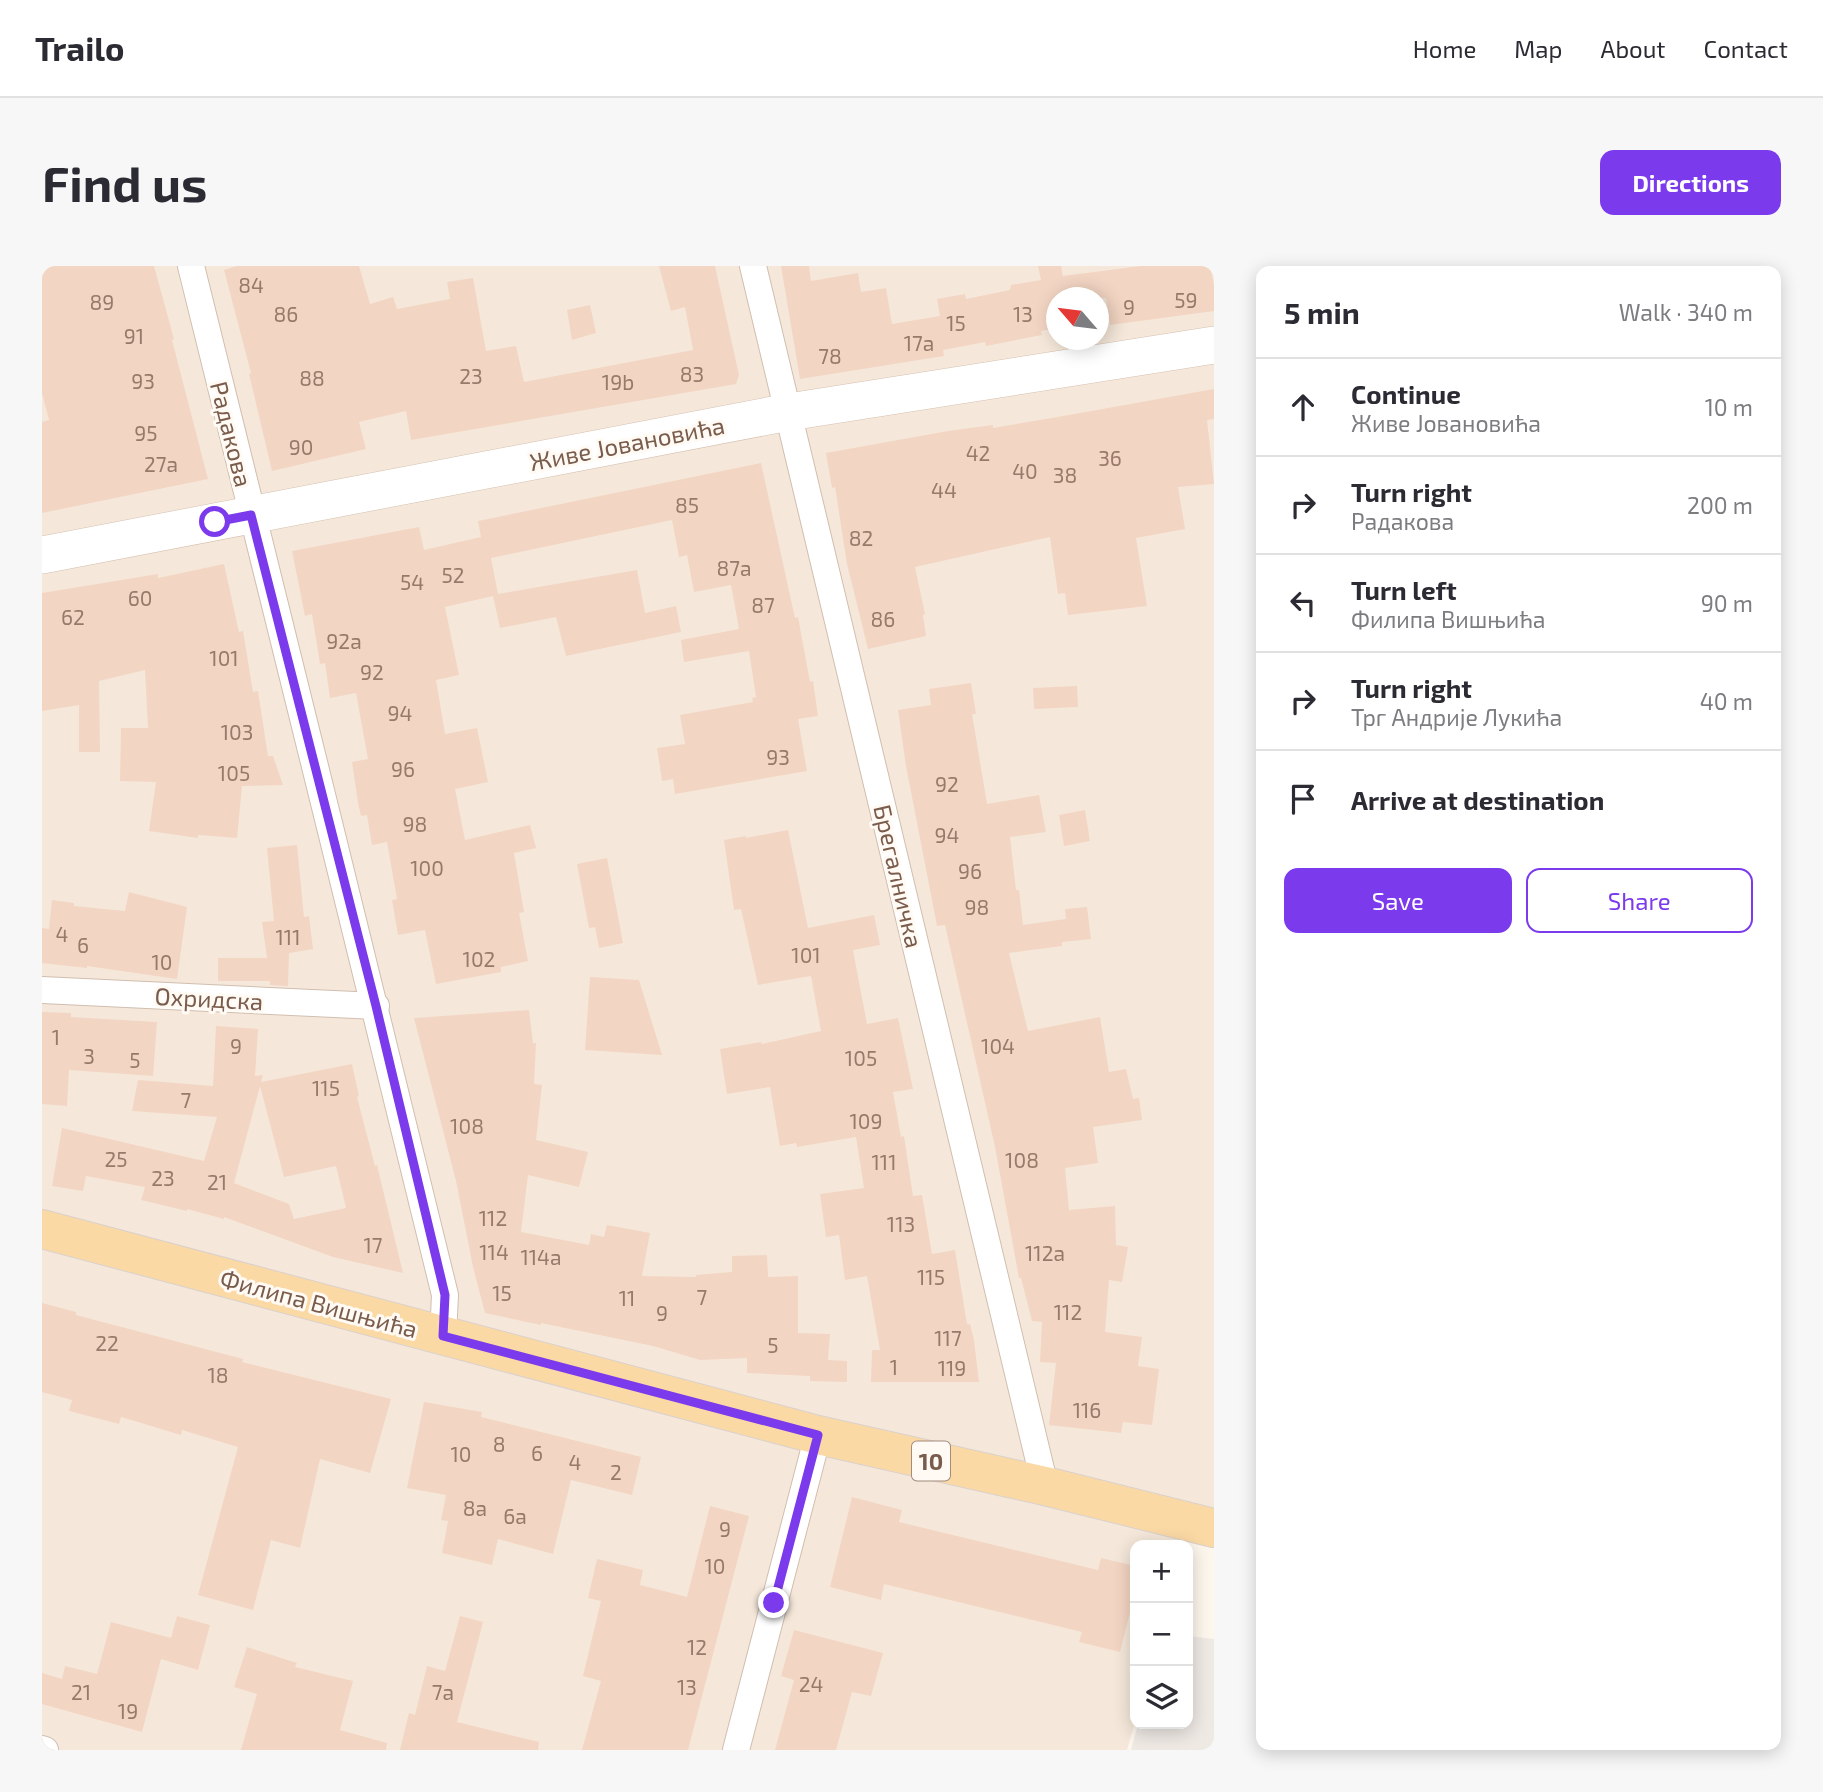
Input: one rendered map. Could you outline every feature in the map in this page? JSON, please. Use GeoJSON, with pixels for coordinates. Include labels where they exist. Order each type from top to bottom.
{"type":"FeatureCollection","features":[{"type":"Feature","properties":{"kind":"main road","name":"Филипа Вишњића"},"geometry":{"type":"LineString","coordinates":[[42,1229],[818,1435],[1045,1486]]}},
{"type":"Feature","properties":{"kind":"main road","name":"10"},"geometry":{"type":"LineString","coordinates":[[1045,1486],[1214,1528]]}},
{"type":"Feature","properties":{"kind":"street","name":"Радакова"},"geometry":{"type":"LineString","coordinates":[[191,266],[251,515],[376,1006],[445,1295],[443,1336]]}},
{"type":"Feature","properties":{"kind":"street","name":"Брегалничка"},"geometry":{"type":"LineString","coordinates":[[753,266],[1045,1486]]}},
{"type":"Feature","properties":{"kind":"street","name":"Живе Јовановића"},"geometry":{"type":"LineString","coordinates":[[42,555],[789,412],[1214,345]]}},
{"type":"Feature","properties":{"kind":"street","name":"Охридска"},"geometry":{"type":"LineString","coordinates":[[42,990],[376,1006]]}},
{"type":"Feature","properties":{"kind":"street"},"geometry":{"type":"LineString","coordinates":[[736,1750],[818,1435]]}},
{"type":"Feature","properties":{"kind":"shaded area"},"geometry":{"type":"Polygon","coordinates":[[[42,266],[1214,266],[1214,1513],[1194,1508],[1185,1540],[1130,1540],[1130,1729],[1133,1729],[1127,1750],[42,1750],[42,266]]]}},
{"type":"Feature","properties":{"kind":"shaded area"},"geometry":{"type":"Polygon","coordinates":[[[1193,1637],[1214,1639],[1214,1750],[1131,1750],[1137,1729],[1193,1729],[1193,1637]]]}},
{"type":"Feature","properties":{"kind":"building"},"geometry":{"type":"Polygon","coordinates":[[[42,266],[154,266],[208,479],[42,513],[42,422],[49,420],[42,393],[42,266]]]}},
{"type":"Feature","properties":{"kind":"building"},"geometry":{"type":"Polygon","coordinates":[[[237,266],[359,266],[370,304],[393,297],[397,309],[450,299],[447,282],[473,278],[486,351],[516,346],[524,382],[693,350],[685,307],[671,311],[659,266],[715,266],[739,375],[736,384],[411,440],[406,411],[359,422],[366,449],[272,471],[249,374],[251,373],[224,270],[237,266]]]}},
{"type":"Feature","properties":{"kind":"building"},"geometry":{"type":"Polygon","coordinates":[[[781,266],[809,266],[811,281],[858,273],[861,292],[886,288],[892,324],[940,316],[937,299],[965,294],[966,299],[1010,290],[1011,285],[1041,280],[1038,266],[1061,266],[1063,276],[1141,266],[1210,266],[1214,285],[1214,311],[1110,325],[1109,287],[1046,287],[1046,330],[1041,331],[1042,335],[986,346],[985,342],[943,350],[944,356],[800,379],[781,266]]]}},
{"type":"Feature","properties":{"kind":"building"},"geometry":{"type":"Polygon","coordinates":[[[590,305],[596,333],[572,340],[567,310],[590,305]]]}},
{"type":"Feature","properties":{"kind":"building"},"geometry":{"type":"Polygon","coordinates":[[[1214,389],[1214,419],[1207,420],[1214,484],[1178,487],[1185,529],[1136,538],[1147,606],[1068,615],[1065,593],[1058,594],[1050,537],[915,567],[925,614],[926,636],[868,649],[847,564],[835,487],[832,488],[826,453],[948,431],[993,425],[993,428],[1214,389]]]}},
{"type":"Feature","properties":{"kind":"building"},"geometry":{"type":"Polygon","coordinates":[[[761,463],[795,618],[798,617],[810,682],[813,681],[818,716],[798,719],[807,771],[675,794],[673,779],[662,781],[657,748],[685,744],[680,715],[753,702],[752,698],[756,697],[749,651],[684,662],[681,640],[739,629],[731,585],[694,592],[687,555],[679,557],[672,520],[491,558],[498,594],[637,570],[645,613],[676,606],[681,632],[566,656],[556,617],[500,628],[493,596],[445,607],[459,675],[436,680],[445,734],[477,728],[488,782],[455,789],[465,840],[530,825],[536,848],[514,853],[524,912],[519,913],[528,961],[501,967],[501,972],[436,984],[425,930],[398,935],[392,900],[397,899],[387,842],[372,845],[367,815],[361,816],[358,803],[352,762],[368,759],[356,693],[330,698],[325,663],[320,664],[312,614],[305,616],[292,551],[419,527],[424,550],[481,537],[478,521],[761,463]]]}},
{"type":"Feature","properties":{"kind":"building"},"geometry":{"type":"Polygon","coordinates":[[[224,564],[239,632],[243,631],[253,692],[258,691],[268,756],[273,756],[283,785],[242,786],[237,838],[198,835],[198,838],[149,831],[156,782],[120,781],[121,728],[148,728],[145,670],[99,681],[100,752],[79,752],[79,705],[42,711],[42,593],[158,574],[158,578],[224,564]]]}},
{"type":"Feature","properties":{"kind":"building"},"geometry":{"type":"Polygon","coordinates":[[[971,683],[976,714],[972,714],[987,804],[1039,795],[1046,832],[1010,837],[1023,925],[1066,919],[1065,909],[1087,907],[1091,939],[1009,953],[1028,1031],[1100,1017],[1109,1072],[1126,1069],[1133,1099],[1139,1098],[1142,1120],[1093,1127],[1098,1163],[1065,1168],[1069,1210],[1115,1206],[1116,1245],[1128,1247],[1122,1282],[1109,1280],[1105,1332],[1142,1337],[1138,1366],[1159,1369],[1152,1425],[1123,1422],[1121,1433],[1049,1425],[1056,1363],[1040,1362],[1042,1322],[1032,1321],[1019,1278],[995,1147],[945,925],[937,926],[898,710],[931,705],[929,689],[971,683]]]}},
{"type":"Feature","properties":{"kind":"building"},"geometry":{"type":"Polygon","coordinates":[[[1077,686],[1078,707],[1034,709],[1033,688],[1077,686]]]}},
{"type":"Feature","properties":{"kind":"building"},"geometry":{"type":"Polygon","coordinates":[[[1085,810],[1090,841],[1064,846],[1059,815],[1085,810]]]}},
{"type":"Feature","properties":{"kind":"building"},"geometry":{"type":"Polygon","coordinates":[[[788,830],[808,928],[874,915],[880,945],[853,950],[867,1024],[898,1018],[913,1089],[893,1092],[901,1137],[904,1136],[913,1196],[922,1195],[932,1254],[955,1250],[967,1324],[970,1324],[974,1340],[979,1382],[871,1382],[872,1350],[880,1350],[867,1276],[845,1280],[839,1235],[826,1237],[820,1194],[864,1188],[856,1137],[797,1147],[796,1143],[780,1146],[770,1087],[727,1094],[720,1049],[761,1042],[762,1044],[821,1031],[811,976],[758,985],[741,909],[734,910],[724,840],[788,830]]]}},
{"type":"Feature","properties":{"kind":"building"},"geometry":{"type":"Polygon","coordinates":[[[297,845],[304,917],[309,916],[313,949],[289,953],[288,986],[270,985],[270,981],[218,981],[218,958],[267,958],[262,922],[274,921],[267,848],[297,845]]]}},
{"type":"Feature","properties":{"kind":"building"},"geometry":{"type":"Polygon","coordinates":[[[607,858],[623,943],[599,948],[595,927],[589,928],[577,864],[607,858]]]}},
{"type":"Feature","properties":{"kind":"building"},"geometry":{"type":"Polygon","coordinates":[[[129,892],[187,907],[177,979],[87,966],[42,963],[42,928],[49,929],[52,900],[74,903],[74,906],[125,911],[129,892]]]}},
{"type":"Feature","properties":{"kind":"building"},"geometry":{"type":"Polygon","coordinates":[[[590,977],[639,980],[662,1055],[585,1050],[590,977]]]}},
{"type":"Feature","properties":{"kind":"building"},"geometry":{"type":"Polygon","coordinates":[[[529,1010],[533,1043],[536,1043],[534,1084],[542,1085],[536,1140],[588,1152],[579,1187],[528,1175],[521,1232],[589,1245],[591,1234],[604,1237],[607,1225],[650,1233],[642,1276],[696,1277],[732,1272],[732,1256],[767,1255],[768,1277],[798,1276],[798,1333],[830,1334],[828,1360],[847,1361],[847,1382],[810,1381],[810,1376],[747,1373],[747,1358],[700,1360],[653,1346],[485,1313],[456,1181],[414,1018],[529,1010]]]}},
{"type":"Feature","properties":{"kind":"building"},"geometry":{"type":"Polygon","coordinates":[[[42,1012],[71,1013],[71,1017],[157,1022],[153,1076],[69,1070],[67,1106],[42,1104],[42,1012]]]}},
{"type":"Feature","properties":{"kind":"building"},"geometry":{"type":"Polygon","coordinates":[[[216,1026],[258,1029],[255,1076],[263,1075],[261,1082],[352,1064],[359,1096],[357,1097],[375,1166],[377,1165],[403,1273],[333,1257],[224,1217],[141,1200],[145,1187],[86,1176],[83,1191],[52,1186],[62,1128],[204,1161],[217,1117],[132,1111],[138,1080],[213,1086],[216,1026]],[[260,1086],[234,1183],[289,1204],[294,1219],[346,1208],[336,1166],[284,1177],[260,1086]]]}},
{"type":"Feature","properties":{"kind":"building"},"geometry":{"type":"Polygon","coordinates":[[[42,1303],[76,1312],[76,1315],[243,1359],[242,1362],[391,1399],[370,1473],[320,1459],[300,1548],[271,1540],[253,1610],[198,1595],[238,1447],[182,1430],[181,1435],[121,1417],[119,1424],[69,1411],[72,1400],[42,1392],[42,1303]]]}},
{"type":"Feature","properties":{"kind":"building"},"geometry":{"type":"Polygon","coordinates":[[[424,1402],[482,1412],[481,1417],[641,1457],[632,1495],[571,1480],[553,1554],[498,1539],[492,1565],[442,1553],[448,1521],[441,1520],[446,1495],[407,1488],[424,1402]]]}},
{"type":"Feature","properties":{"kind":"building"},"geometry":{"type":"Polygon","coordinates":[[[852,1497],[902,1510],[899,1522],[1098,1570],[1101,1558],[1130,1565],[1130,1612],[1120,1652],[1079,1642],[1082,1632],[884,1584],[881,1600],[830,1587],[852,1497]]]}},
{"type":"Feature","properties":{"kind":"building"},"geometry":{"type":"Polygon","coordinates":[[[710,1506],[749,1516],[688,1750],[582,1750],[601,1681],[583,1676],[601,1601],[588,1598],[597,1559],[643,1570],[640,1585],[687,1597],[710,1506]]]}},
{"type":"Feature","properties":{"kind":"building"},"geometry":{"type":"Polygon","coordinates":[[[177,1616],[210,1625],[198,1670],[161,1659],[142,1732],[42,1704],[42,1673],[62,1679],[65,1666],[97,1674],[111,1622],[171,1638],[177,1616]]]}},
{"type":"Feature","properties":{"kind":"building"},"geometry":{"type":"Polygon","coordinates":[[[460,1616],[483,1622],[457,1722],[539,1742],[538,1750],[400,1750],[409,1713],[415,1715],[427,1666],[445,1671],[460,1616]]]}},
{"type":"Feature","properties":{"kind":"building"},"geometry":{"type":"Polygon","coordinates":[[[794,1630],[883,1653],[871,1696],[852,1692],[836,1750],[775,1750],[794,1680],[781,1676],[794,1630]]]}},
{"type":"Feature","properties":{"kind":"building"},"geometry":{"type":"Polygon","coordinates":[[[247,1647],[297,1663],[295,1667],[353,1681],[340,1730],[387,1743],[386,1750],[241,1750],[257,1694],[234,1687],[247,1647]]]}},
{"type":"Feature","properties":{"kind":"route"},"geometry":{"type":"LineString","coordinates":[[215,522],[251,515],[376,1006],[445,1295],[443,1336],[818,1435],[774,1603]]}}]}
